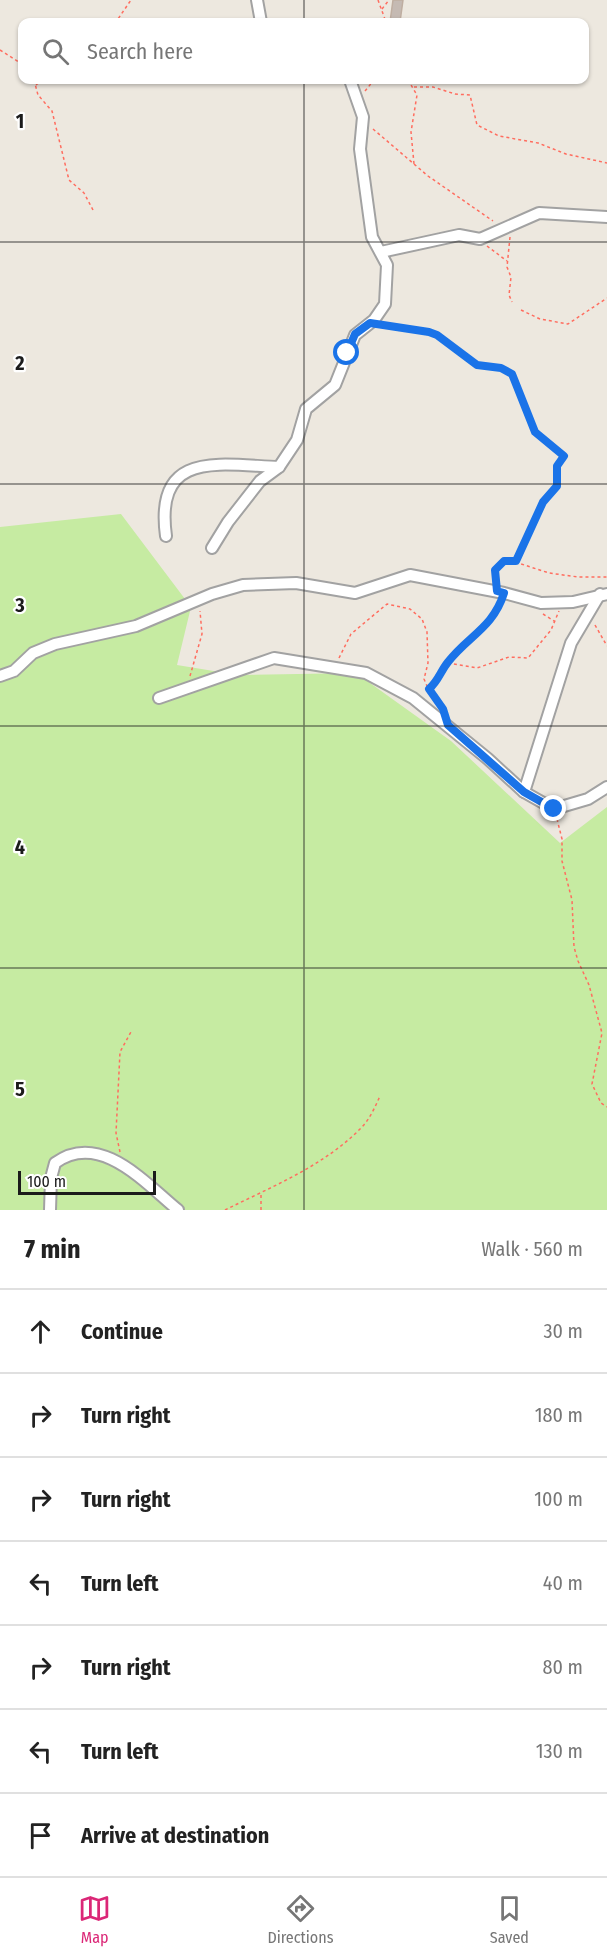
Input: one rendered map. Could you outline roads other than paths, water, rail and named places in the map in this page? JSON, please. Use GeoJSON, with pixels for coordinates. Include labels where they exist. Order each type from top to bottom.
{"type":"FeatureCollection","features":[{"type":"Feature","properties":{"kind":"street"},"geometry":{"type":"LineString","coordinates":[[257,0],[260,18]]}},
{"type":"Feature","properties":{"kind":"street"},"geometry":{"type":"LineString","coordinates":[[212,548],[228,522],[260,480],[279,467],[297,440],[306,409],[335,385],[355,334],[382,313],[385,304],[387,265],[372,237],[361,165],[363,122],[352,84]]}},
{"type":"Feature","properties":{"kind":"street"},"geometry":{"type":"LineString","coordinates":[[381,252],[459,235],[480,239],[508,229],[539,213],[607,217]]}},
{"type":"Feature","properties":{"kind":"street"},"geometry":{"type":"LineString","coordinates":[[166,536],[165,502],[170,490],[186,470],[203,465],[279,467]]}},
{"type":"Feature","properties":{"kind":"street"},"geometry":{"type":"LineString","coordinates":[[0,676],[14,670],[33,653],[55,644],[136,626],[243,585],[296,583],[355,594],[410,575],[501,592],[541,603],[564,603],[603,594]]}},
{"type":"Feature","properties":{"kind":"street"},"geometry":{"type":"LineString","coordinates":[[524,792],[571,643],[589,610],[603,594]]}},
{"type":"Feature","properties":{"kind":"street"},"geometry":{"type":"LineString","coordinates":[[159,698],[274,658],[334,666],[380,679],[413,698],[448,725],[524,792],[554,809],[588,799],[607,787]]}},
{"type":"Feature","properties":{"kind":"street"},"geometry":{"type":"LineString","coordinates":[[50,1210],[52,1167],[58,1161],[92,1153],[110,1157],[129,1169],[178,1210]]}}]}
